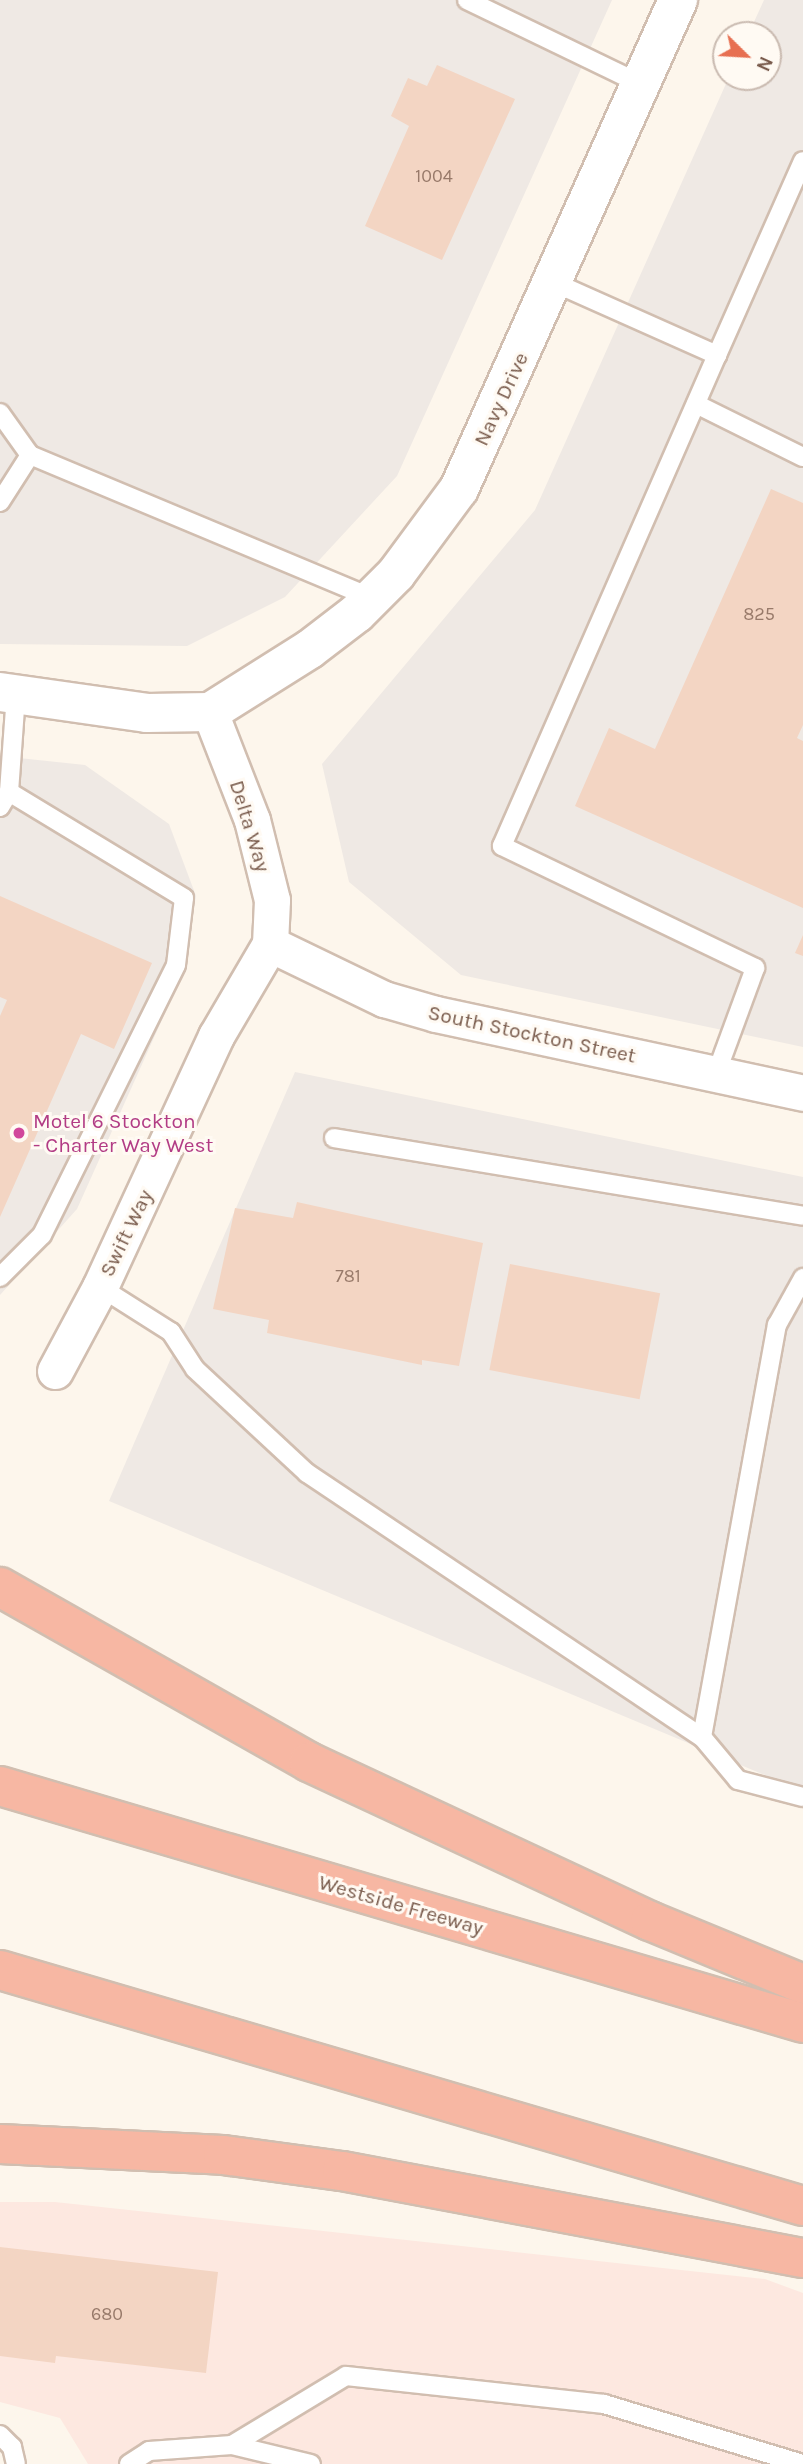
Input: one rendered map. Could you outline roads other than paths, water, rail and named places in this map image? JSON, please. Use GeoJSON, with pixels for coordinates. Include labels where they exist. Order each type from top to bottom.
{"type":"FeatureCollection","features":[{"type":"Feature","properties":{"kind":"highway"},"geometry":{"type":"LineString","coordinates":[[0,1587],[309,1762],[674,1931],[803,1984]]}},
{"type":"Feature","properties":{"kind":"highway","name":"Westside Freeway"},"geometry":{"type":"LineString","coordinates":[[0,1786],[803,2023]]}},
{"type":"Feature","properties":{"kind":"highway"},"geometry":{"type":"LineString","coordinates":[[0,1970],[803,2206]]}},
{"type":"Feature","properties":{"kind":"highway"},"geometry":{"type":"LineString","coordinates":[[0,2144],[223,2155],[342,2171],[803,2258]]}},
{"type":"Feature","properties":{"kind":"street","name":"Navy Drive"},"geometry":{"type":"LineString","coordinates":[[211,712],[310,649],[372,598],[396,574],[459,489],[678,0]]}},
{"type":"Feature","properties":{"kind":"street"},"geometry":{"type":"LineString","coordinates":[[8,693],[147,713],[211,712]]}},
{"type":"Feature","properties":{"kind":"street","name":"Delta Way"},"geometry":{"type":"LineString","coordinates":[[211,712],[252,821],[272,900],[270,944]]}},
{"type":"Feature","properties":{"kind":"street","name":"South Stockton Street"},"geometry":{"type":"LineString","coordinates":[[270,944],[384,999],[803,1093]]}},
{"type":"Feature","properties":{"kind":"street","name":"Swift Way"},"geometry":{"type":"LineString","coordinates":[[55,1371],[100,1287],[216,1036],[270,944]]}},
{"type":"Feature","properties":{"kind":"lane"},"geometry":{"type":"LineString","coordinates":[[467,0],[641,83]]}},
{"type":"Feature","properties":{"kind":"lane"},"geometry":{"type":"LineString","coordinates":[[716,1074],[755,968],[502,846],[803,161]]}},
{"type":"Feature","properties":{"kind":"lane"},"geometry":{"type":"LineString","coordinates":[[553,282],[717,355]]}},
{"type":"Feature","properties":{"kind":"lane"},"geometry":{"type":"LineString","coordinates":[[695,404],[803,457]]}},
{"type":"Feature","properties":{"kind":"lane"},"geometry":{"type":"LineString","coordinates":[[0,413],[30,455],[372,598]]}},
{"type":"Feature","properties":{"kind":"lane"},"geometry":{"type":"LineString","coordinates":[[0,502],[30,455]]}},
{"type":"Feature","properties":{"kind":"lane"},"geometry":{"type":"LineString","coordinates":[[0,1277],[42,1235],[159,1001],[176,965],[184,898],[4,800],[8,693]]}},
{"type":"Feature","properties":{"kind":"lane"},"geometry":{"type":"LineString","coordinates":[[334,1138],[803,1216]]}},
{"type":"Feature","properties":{"kind":"lane"},"geometry":{"type":"LineString","coordinates":[[702,1737],[777,1325],[803,1278]]}},
{"type":"Feature","properties":{"kind":"lane"},"geometry":{"type":"LineString","coordinates":[[100,1287],[171,1332],[195,1369],[307,1473],[702,1737],[738,1780],[803,1797]]}},
{"type":"Feature","properties":{"kind":"lane"},"geometry":{"type":"LineString","coordinates":[[232,2445],[346,2376],[604,2404],[803,2463]]}},
{"type":"Feature","properties":{"kind":"lane"},"geometry":{"type":"LineString","coordinates":[[0,2435],[12,2447],[16,2464]]}},
{"type":"Feature","properties":{"kind":"lane"},"geometry":{"type":"LineString","coordinates":[[129,2464],[149,2451],[232,2445],[312,2464]]}},
{"type":"Feature","properties":{"kind":"place","name":"Motel 6 Stockton - Charter Way West"},"geometry":{"type":"Point","coordinates":[19,1133]}}]}
